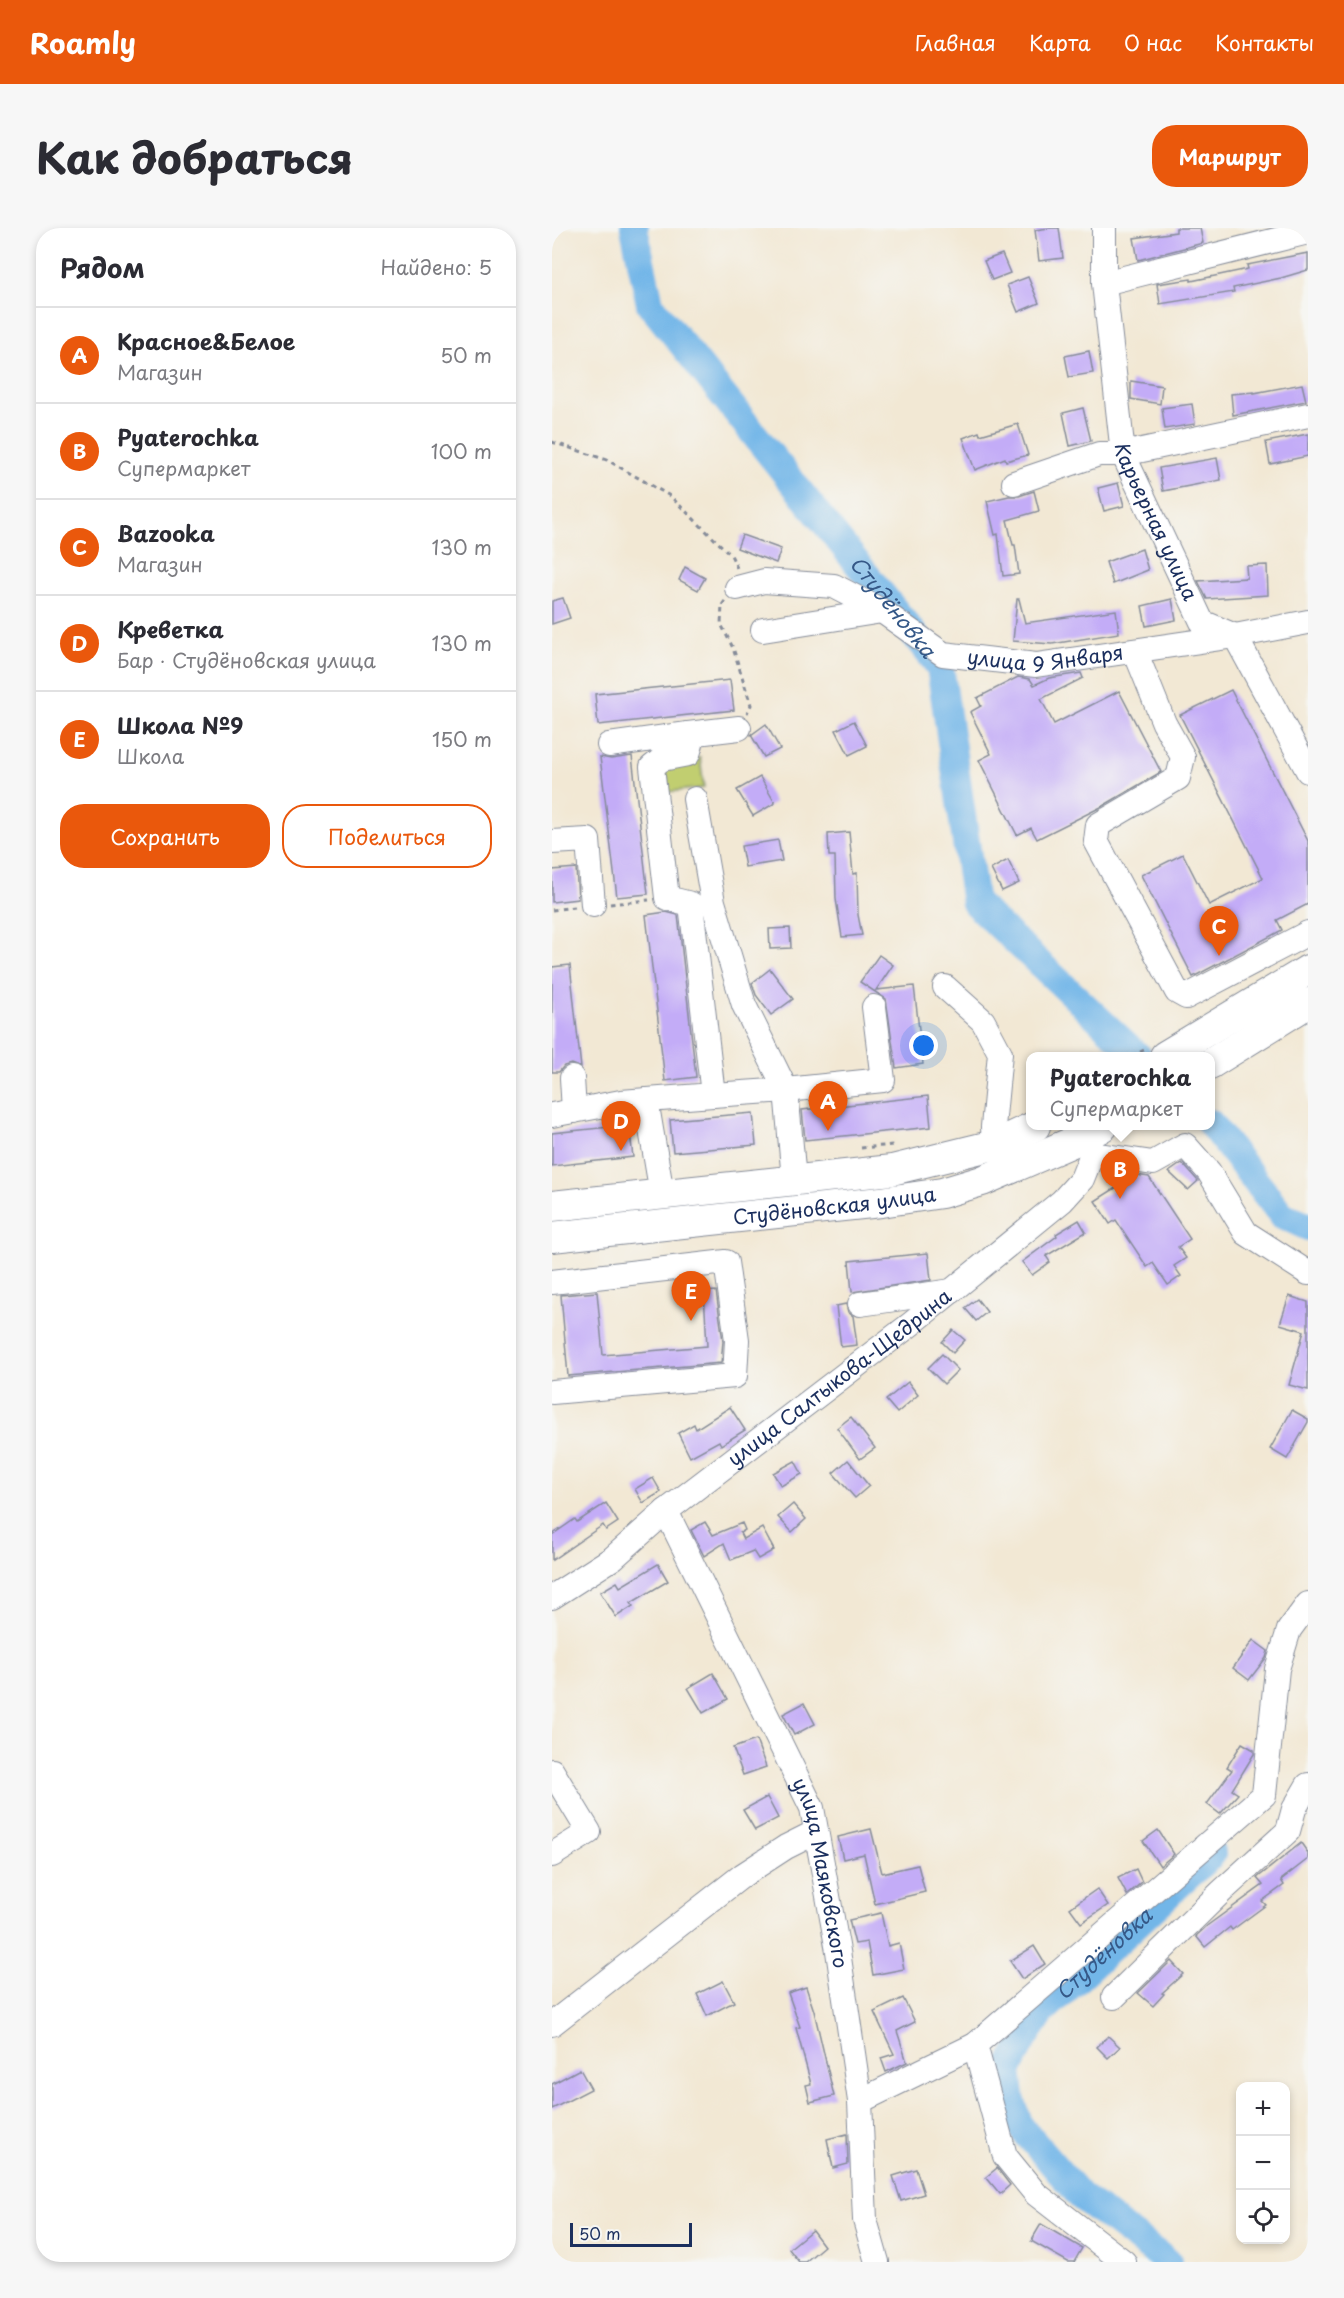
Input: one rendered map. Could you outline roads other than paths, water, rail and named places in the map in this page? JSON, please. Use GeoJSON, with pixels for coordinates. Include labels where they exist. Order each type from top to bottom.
{"type":"FeatureCollection","features":[{"type":"Feature","properties":{"kind":"main road"},"geometry":{"type":"LineString","coordinates":[[1176,1050],[1308,970]]}},
{"type":"Feature","properties":{"kind":"main road"},"geometry":{"type":"LineString","coordinates":[[1215,1061],[1308,1003]]}},
{"type":"Feature","properties":{"kind":"main road","name":"Студёновская улица"},"geometry":{"type":"LineString","coordinates":[[552,1206],[892,1170],[994,1145],[1026,1129]]}},
{"type":"Feature","properties":{"kind":"main road","name":"Студёновская улица"},"geometry":{"type":"LineString","coordinates":[[552,1237],[881,1202],[942,1193],[982,1181],[1093,1139]]}},
{"type":"Feature","properties":{"kind":"street","name":"Карьерная улица"},"geometry":{"type":"LineString","coordinates":[[1104,228],[1104,283],[1124,454],[1202,622],[1235,636]]}},
{"type":"Feature","properties":{"kind":"street"},"geometry":{"type":"LineString","coordinates":[[1104,283],[1308,232]]}},
{"type":"Feature","properties":{"kind":"street"},"geometry":{"type":"LineString","coordinates":[[1014,483],[1099,454],[1124,454],[1308,415]]}},
{"type":"Feature","properties":{"kind":"street","name":"улица 9 Января"},"geometry":{"type":"LineString","coordinates":[[749,585],[834,586],[882,610],[943,654],[1036,665],[1235,636],[1308,622]]}},
{"type":"Feature","properties":{"kind":"street"},"geometry":{"type":"LineString","coordinates":[[763,630],[882,610]]}},
{"type":"Feature","properties":{"kind":"street"},"geometry":{"type":"LineString","coordinates":[[1235,636],[1308,771]]}},
{"type":"Feature","properties":{"kind":"street"},"geometry":{"type":"LineString","coordinates":[[1135,651],[1164,723],[1183,757],[1178,778],[1098,825],[1096,841],[1177,992],[1186,997],[1308,933]]}},
{"type":"Feature","properties":{"kind":"street"},"geometry":{"type":"LineString","coordinates":[[609,745],[739,728]]}},
{"type":"Feature","properties":{"kind":"street"},"geometry":{"type":"LineString","coordinates":[[688,734],[691,744],[688,754],[662,759],[652,767],[667,898],[702,903]]}},
{"type":"Feature","properties":{"kind":"street"},"geometry":{"type":"LineString","coordinates":[[695,799],[713,1095]]}},
{"type":"Feature","properties":{"kind":"street"},"geometry":{"type":"LineString","coordinates":[[552,842],[588,840],[594,905]]}},
{"type":"Feature","properties":{"kind":"street"},"geometry":{"type":"LineString","coordinates":[[702,903],[744,1005],[786,1090],[794,1180]]}},
{"type":"Feature","properties":{"kind":"street"},"geometry":{"type":"LineString","coordinates":[[945,987],[983,1021],[1000,1053],[993,1127],[994,1145]]}},
{"type":"Feature","properties":{"kind":"street"},"geometry":{"type":"LineString","coordinates":[[572,1078],[563,1113],[645,1100],[786,1090],[883,1080],[874,1007]]}},
{"type":"Feature","properties":{"kind":"street"},"geometry":{"type":"LineString","coordinates":[[645,1100],[662,1194]]}},
{"type":"Feature","properties":{"kind":"street"},"geometry":{"type":"LineString","coordinates":[[1093,1139],[1153,1163],[1185,1145],[1209,1172],[1246,1233],[1308,1273]]}},
{"type":"Feature","properties":{"kind":"street","name":"улица Салтыкова-Щедрина"},"geometry":{"type":"LineString","coordinates":[[552,1597],[612,1558],[666,1511],[952,1291],[1062,1201],[1082,1179],[1093,1139]]}},
{"type":"Feature","properties":{"kind":"street"},"geometry":{"type":"LineString","coordinates":[[552,1282],[726,1262],[737,1340],[735,1376],[552,1392]]}},
{"type":"Feature","properties":{"kind":"street"},"geometry":{"type":"LineString","coordinates":[[860,1304],[952,1291]]}},
{"type":"Feature","properties":{"kind":"street","name":"улица Маяковского"},"geometry":{"type":"LineString","coordinates":[[666,1511],[812,1808],[838,1951],[860,2101],[865,2220],[878,2262]]}},
{"type":"Feature","properties":{"kind":"street"},"geometry":{"type":"LineString","coordinates":[[860,2101],[975,2045],[1264,1795],[1277,1669],[1289,1630],[1308,1604]]}},
{"type":"Feature","properties":{"kind":"street"},"geometry":{"type":"LineString","coordinates":[[552,1771],[589,1832],[552,1855]]}},
{"type":"Feature","properties":{"kind":"street"},"geometry":{"type":"LineString","coordinates":[[1114,1997],[1221,1892],[1288,1831],[1294,1809],[1308,1785]]}},
{"type":"Feature","properties":{"kind":"street"},"geometry":{"type":"LineString","coordinates":[[552,2024],[743,1875],[786,1847],[816,1832]]}},
{"type":"Feature","properties":{"kind":"street"},"geometry":{"type":"LineString","coordinates":[[975,2045],[1005,2156],[1036,2194],[1124,2262]]}},
{"type":"Feature","properties":{"kind":"waterway","name":"Студёновка"},"geometry":{"type":"LineString","coordinates":[[634,228],[650,304],[940,667],[975,903],[1134,1052]]}},
{"type":"Feature","properties":{"kind":"waterway","name":"Студёновка"},"geometry":{"type":"LineString","coordinates":[[1215,1129],[1282,1215],[1308,1227]]}},
{"type":"Feature","properties":{"kind":"waterway","name":"Студёновка"},"geometry":{"type":"LineString","coordinates":[[1168,2262],[1080,2196],[1019,2125],[1011,2098],[1008,2071],[1023,2041],[1042,2012],[1212,1854]]}},
{"type":"Feature","properties":{"kind":"place","name":"Bazooka"},"geometry":{"type":"Point","coordinates":[1219,956]}},
{"type":"Feature","properties":{"kind":"place","name":"Красное&Белое"},"geometry":{"type":"Point","coordinates":[828,1131]}},
{"type":"Feature","properties":{"kind":"place","name":"Креветка"},"geometry":{"type":"Point","coordinates":[621,1151]}},
{"type":"Feature","properties":{"kind":"place","name":"Pyaterochka"},"geometry":{"type":"Point","coordinates":[1120,1199]}},
{"type":"Feature","properties":{"kind":"place","name":"Школа №9"},"geometry":{"type":"Point","coordinates":[691,1321]}}]}
